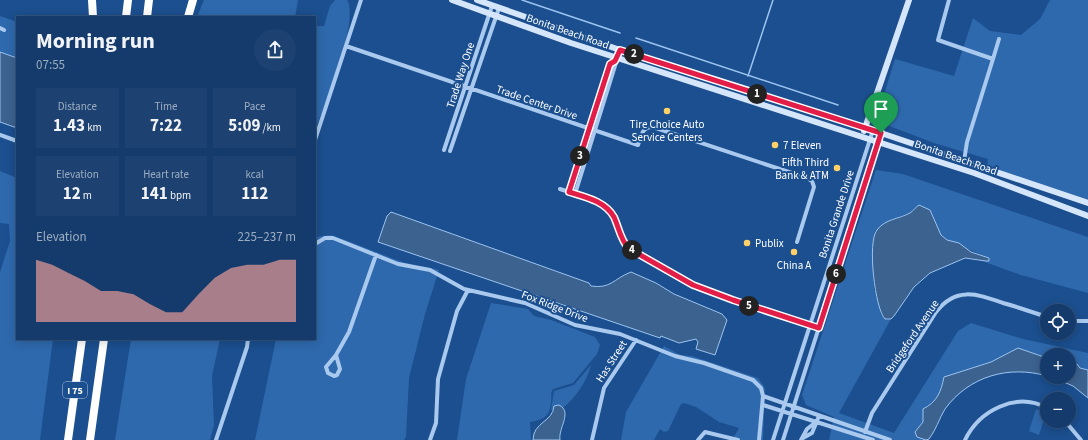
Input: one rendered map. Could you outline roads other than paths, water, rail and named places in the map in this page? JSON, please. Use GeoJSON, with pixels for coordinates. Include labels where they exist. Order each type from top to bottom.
{"type":"FeatureCollection","features":[{"type":"Feature","properties":{"kind":"highway"},"geometry":{"type":"LineString","coordinates":[[92,0],[93,16]]}},
{"type":"Feature","properties":{"kind":"highway"},"geometry":{"type":"LineString","coordinates":[[126,16],[128,0]]}},
{"type":"Feature","properties":{"kind":"highway"},"geometry":{"type":"LineString","coordinates":[[147,16],[149,0]]}},
{"type":"Feature","properties":{"kind":"highway"},"geometry":{"type":"LineString","coordinates":[[188,16],[193,0]]}},
{"type":"Feature","properties":{"kind":"highway","name":"I 75"},"geometry":{"type":"LineString","coordinates":[[68,440],[82,340]]}},
{"type":"Feature","properties":{"kind":"highway","name":"I 75"},"geometry":{"type":"LineString","coordinates":[[90,440],[104,340]]}},
{"type":"Feature","properties":{"kind":"street"},"geometry":{"type":"LineString","coordinates":[[316,137],[361,0]]}},
{"type":"Feature","properties":{"kind":"street","name":"Bonita Beach Road"},"geometry":{"type":"LineString","coordinates":[[452,0],[616,59],[862,136],[974,173],[1088,216]]}},
{"type":"Feature","properties":{"kind":"street","name":"Bonita Beach Road"},"geometry":{"type":"LineString","coordinates":[[477,0],[620,50],[874,130],[1088,203]]}},
{"type":"Feature","properties":{"kind":"street"},"geometry":{"type":"LineString","coordinates":[[862,136],[909,0]]}},
{"type":"Feature","properties":{"kind":"street"},"geometry":{"type":"LineString","coordinates":[[949,0],[938,40],[993,59]]}},
{"type":"Feature","properties":{"kind":"street","name":"Trade Way One"},"geometry":{"type":"LineString","coordinates":[[450,151],[472,88],[492,15],[492,6]]}},
{"type":"Feature","properties":{"kind":"street","name":"Trade Way One"},"geometry":{"type":"LineString","coordinates":[[444,150],[465,86],[492,15],[498,8]]}},
{"type":"Feature","properties":{"kind":"street"},"geometry":{"type":"LineString","coordinates":[[964,161],[967,142],[1000,39]]}},
{"type":"Feature","properties":{"kind":"street","name":"Trade Center Drive"},"geometry":{"type":"LineString","coordinates":[[346,46],[638,145],[643,130],[648,127],[653,127],[810,179],[814,186],[797,242]]}},
{"type":"Feature","properties":{"kind":"street"},"geometry":{"type":"LineString","coordinates":[[575,194],[620,50]]}},
{"type":"Feature","properties":{"kind":"street"},"geometry":{"type":"LineString","coordinates":[[569,192],[610,64],[616,59]]}},
{"type":"Feature","properties":{"kind":"street","name":"Bonita Grande Drive"},"geometry":{"type":"LineString","coordinates":[[773,440],[874,130]]}},
{"type":"Feature","properties":{"kind":"street","name":"Bonita Grande Drive"},"geometry":{"type":"LineString","coordinates":[[783,440],[881,133]]}},
{"type":"Feature","properties":{"kind":"street"},"geometry":{"type":"LineString","coordinates":[[0,135],[16,141]]}},
{"type":"Feature","properties":{"kind":"street"},"geometry":{"type":"LineString","coordinates":[[560,189],[605,206],[614,217],[623,241],[628,248],[676,276],[727,298],[819,328]]}},
{"type":"Feature","properties":{"kind":"street","name":"Fox Ridge Drive"},"geometry":{"type":"LineString","coordinates":[[316,243],[324,238],[332,238],[404,266],[430,270],[468,290],[525,303],[575,325],[609,331],[675,356],[704,363],[753,380],[761,388],[763,396]]}},
{"type":"Feature","properties":{"kind":"street"},"geometry":{"type":"LineString","coordinates":[[336,355],[340,369],[338,374],[334,376],[328,373],[326,367],[336,355],[349,332],[376,255]]}},
{"type":"Feature","properties":{"kind":"street"},"geometry":{"type":"LineString","coordinates":[[430,440],[436,423],[438,379],[457,311],[468,290]]}},
{"type":"Feature","properties":{"kind":"street","name":"Bridgeford Avenue"},"geometry":{"type":"LineString","coordinates":[[865,432],[872,413],[936,312],[945,302],[956,296],[974,294],[1040,315]]}},
{"type":"Feature","properties":{"kind":"street"},"geometry":{"type":"LineString","coordinates":[[1076,321],[1088,321]]}},
{"type":"Feature","properties":{"kind":"street"},"geometry":{"type":"LineString","coordinates":[[216,440],[247,347],[248,340]]}},
{"type":"Feature","properties":{"kind":"street"},"geometry":{"type":"LineString","coordinates":[[247,347],[251,340]]}},
{"type":"Feature","properties":{"kind":"street","name":"Has Street"},"geometry":{"type":"LineString","coordinates":[[592,440],[604,388],[636,340]]}},
{"type":"Feature","properties":{"kind":"street"},"geometry":{"type":"LineString","coordinates":[[759,440],[763,396],[890,440]]}},
{"type":"Feature","properties":{"kind":"street"},"geometry":{"type":"LineString","coordinates":[[965,440],[979,419],[998,407],[1022,403],[1040,406]]}},
{"type":"Feature","properties":{"kind":"street"},"geometry":{"type":"LineString","coordinates":[[763,405],[873,440]]}},
{"type":"Feature","properties":{"kind":"street"},"geometry":{"type":"LineString","coordinates":[[802,439],[812,433],[819,416]]}},
{"type":"Feature","properties":{"kind":"street"},"geometry":{"type":"LineString","coordinates":[[1071,428],[1081,440]]}},
{"type":"Feature","properties":{"kind":"street"},"geometry":{"type":"LineString","coordinates":[[698,440],[705,432],[738,440]]}},
{"type":"Feature","properties":{"kind":"waterway"},"geometry":{"type":"LineString","coordinates":[[522,0],[620,33]]}},
{"type":"Feature","properties":{"kind":"waterway"},"geometry":{"type":"LineString","coordinates":[[748,76],[773,0]]}},
{"type":"Feature","properties":{"kind":"waterway"},"geometry":{"type":"LineString","coordinates":[[636,38],[838,105]]}},
{"type":"Feature","properties":{"kind":"place","name":"Tire Choice Auto Service Centers"},"geometry":{"type":"Point","coordinates":[667,111]}},
{"type":"Feature","properties":{"kind":"place","name":"7 Eleven"},"geometry":{"type":"Point","coordinates":[775,145]}},
{"type":"Feature","properties":{"kind":"place","name":"Fifth Third Bank & ATM"},"geometry":{"type":"Point","coordinates":[837,168]}},
{"type":"Feature","properties":{"kind":"place","name":"Publix"},"geometry":{"type":"Point","coordinates":[747,243]}},
{"type":"Feature","properties":{"kind":"place","name":"China A"},"geometry":{"type":"Point","coordinates":[794,252]}}]}
